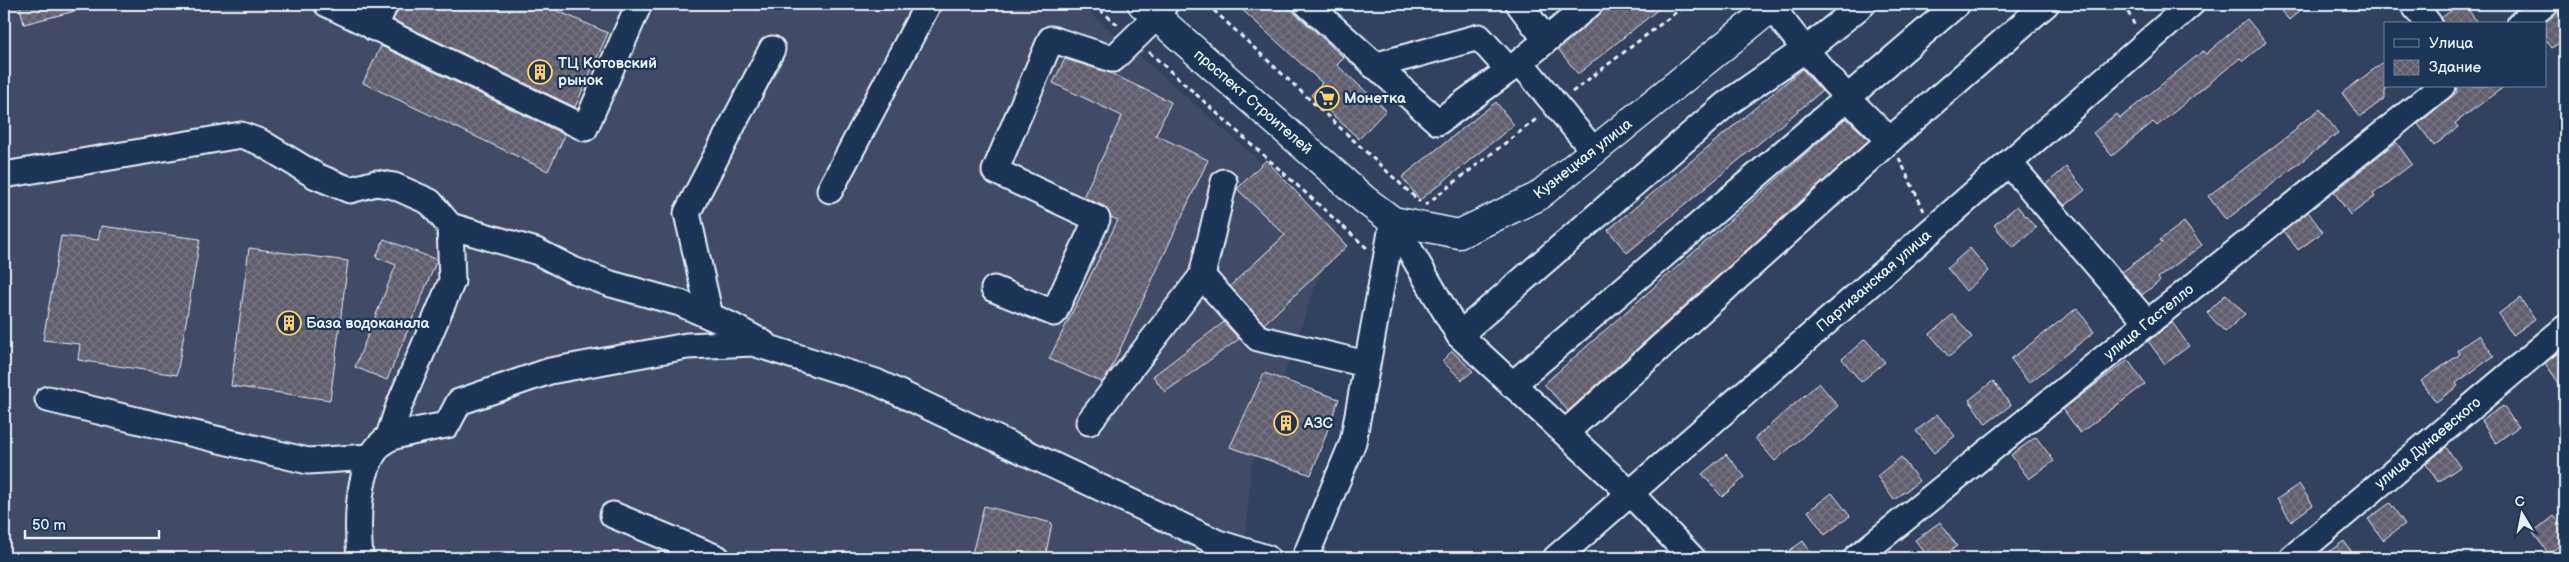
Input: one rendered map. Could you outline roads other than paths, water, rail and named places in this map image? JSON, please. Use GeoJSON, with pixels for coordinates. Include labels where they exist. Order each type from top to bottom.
{"type":"FeatureCollection","features":[{"type":"Feature","properties":{"kind":"main road","name":"Кузнецкая улица"},"geometry":{"type":"LineString","coordinates":[[1365,200],[1393,221],[1459,234],[1537,198],[1774,5]]}},
{"type":"Feature","properties":{"kind":"main road","name":"проспект Строителей"},"geometry":{"type":"LineString","coordinates":[[1154,8],[1365,200]]}},
{"type":"Feature","properties":{"kind":"street"},"geometry":{"type":"LineString","coordinates":[[327,4],[585,128],[639,4]]}},
{"type":"Feature","properties":{"kind":"street"},"geometry":{"type":"LineString","coordinates":[[374,28],[385,4]]}},
{"type":"Feature","properties":{"kind":"street"},"geometry":{"type":"LineString","coordinates":[[830,190],[928,4]]}},
{"type":"Feature","properties":{"kind":"street"},"geometry":{"type":"LineString","coordinates":[[1307,4],[1438,122],[1514,66],[1590,4]]}},
{"type":"Feature","properties":{"kind":"street"},"geometry":{"type":"LineString","coordinates":[[1519,4],[1546,40]]}},
{"type":"Feature","properties":{"kind":"street"},"geometry":{"type":"LineString","coordinates":[[1459,335],[1725,106],[1804,50],[1863,4]]}},
{"type":"Feature","properties":{"kind":"street"},"geometry":{"type":"LineString","coordinates":[[1512,385],[1958,4]]}},
{"type":"Feature","properties":{"kind":"street"},"geometry":{"type":"LineString","coordinates":[[1565,433],[1890,140],[2046,4]]}},
{"type":"Feature","properties":{"kind":"street","name":"Партизанская улица"},"geometry":{"type":"LineString","coordinates":[[1556,558],[2191,4]]}},
{"type":"Feature","properties":{"kind":"street"},"geometry":{"type":"LineString","coordinates":[[2414,4],[2428,22]]}},
{"type":"Feature","properties":{"kind":"street"},"geometry":{"type":"LineString","coordinates":[[2522,22],[2545,4]]}},
{"type":"Feature","properties":{"kind":"street"},"geometry":{"type":"LineString","coordinates":[[1774,5],[1804,50],[1846,99],[1890,140]]}},
{"type":"Feature","properties":{"kind":"street"},"geometry":{"type":"LineString","coordinates":[[994,290],[1054,313],[1097,219],[995,171],[1051,39],[1112,59],[1133,38],[1154,8]]}},
{"type":"Feature","properties":{"kind":"street"},"geometry":{"type":"LineString","coordinates":[[1374,66],[1479,37],[1514,66],[1594,151]]}},
{"type":"Feature","properties":{"kind":"street"},"geometry":{"type":"LineString","coordinates":[[710,316],[687,213],[772,48]]}},
{"type":"Feature","properties":{"kind":"street","name":"улица Гастелло"},"geometry":{"type":"LineString","coordinates":[[1856,558],[2440,88]]}},
{"type":"Feature","properties":{"kind":"street"},"geometry":{"type":"LineString","coordinates":[[4,175],[241,135],[260,142],[316,176],[350,190],[376,183],[394,186],[430,202],[450,226],[536,251],[573,270],[680,303],[710,316],[778,351]]}},
{"type":"Feature","properties":{"kind":"street"},"geometry":{"type":"LineString","coordinates":[[2009,163],[2148,324]]}},
{"type":"Feature","properties":{"kind":"street"},"geometry":{"type":"LineString","coordinates":[[1090,422],[1202,276],[1224,182]]}},
{"type":"Feature","properties":{"kind":"street"},"geometry":{"type":"LineString","coordinates":[[1393,221],[1459,335],[1631,494],[1692,558]]}},
{"type":"Feature","properties":{"kind":"street"},"geometry":{"type":"LineString","coordinates":[[1303,556],[1353,442],[1393,221]]}},
{"type":"Feature","properties":{"kind":"street"},"geometry":{"type":"LineString","coordinates":[[360,558],[358,510],[370,456],[388,439],[399,406],[452,281],[450,226]]}},
{"type":"Feature","properties":{"kind":"street"},"geometry":{"type":"LineString","coordinates":[[1202,276],[1258,338],[1366,364]]}},
{"type":"Feature","properties":{"kind":"street","name":"улица Дунаевского"},"geometry":{"type":"LineString","coordinates":[[2292,558],[2565,328]]}},
{"type":"Feature","properties":{"kind":"street"},"geometry":{"type":"LineString","coordinates":[[388,439],[447,424],[459,402],[550,371],[686,346],[753,343],[876,382],[1218,543],[1267,558]]}},
{"type":"Feature","properties":{"kind":"street"},"geometry":{"type":"LineString","coordinates":[[48,399],[308,461],[370,456]]}},
{"type":"Feature","properties":{"kind":"street"},"geometry":{"type":"LineString","coordinates":[[613,515],[717,558]]}},
{"type":"Feature","properties":{"kind":"place","name":"ТЦ Котовский рынок"},"geometry":{"type":"Point","coordinates":[540,72]}},
{"type":"Feature","properties":{"kind":"place","name":"Монетка"},"geometry":{"type":"Point","coordinates":[1327,98]}},
{"type":"Feature","properties":{"kind":"place","name":"База водоканала"},"geometry":{"type":"Point","coordinates":[289,323]}},
{"type":"Feature","properties":{"kind":"place","name":"АЗС"},"geometry":{"type":"Point","coordinates":[1286,423]}}]}
